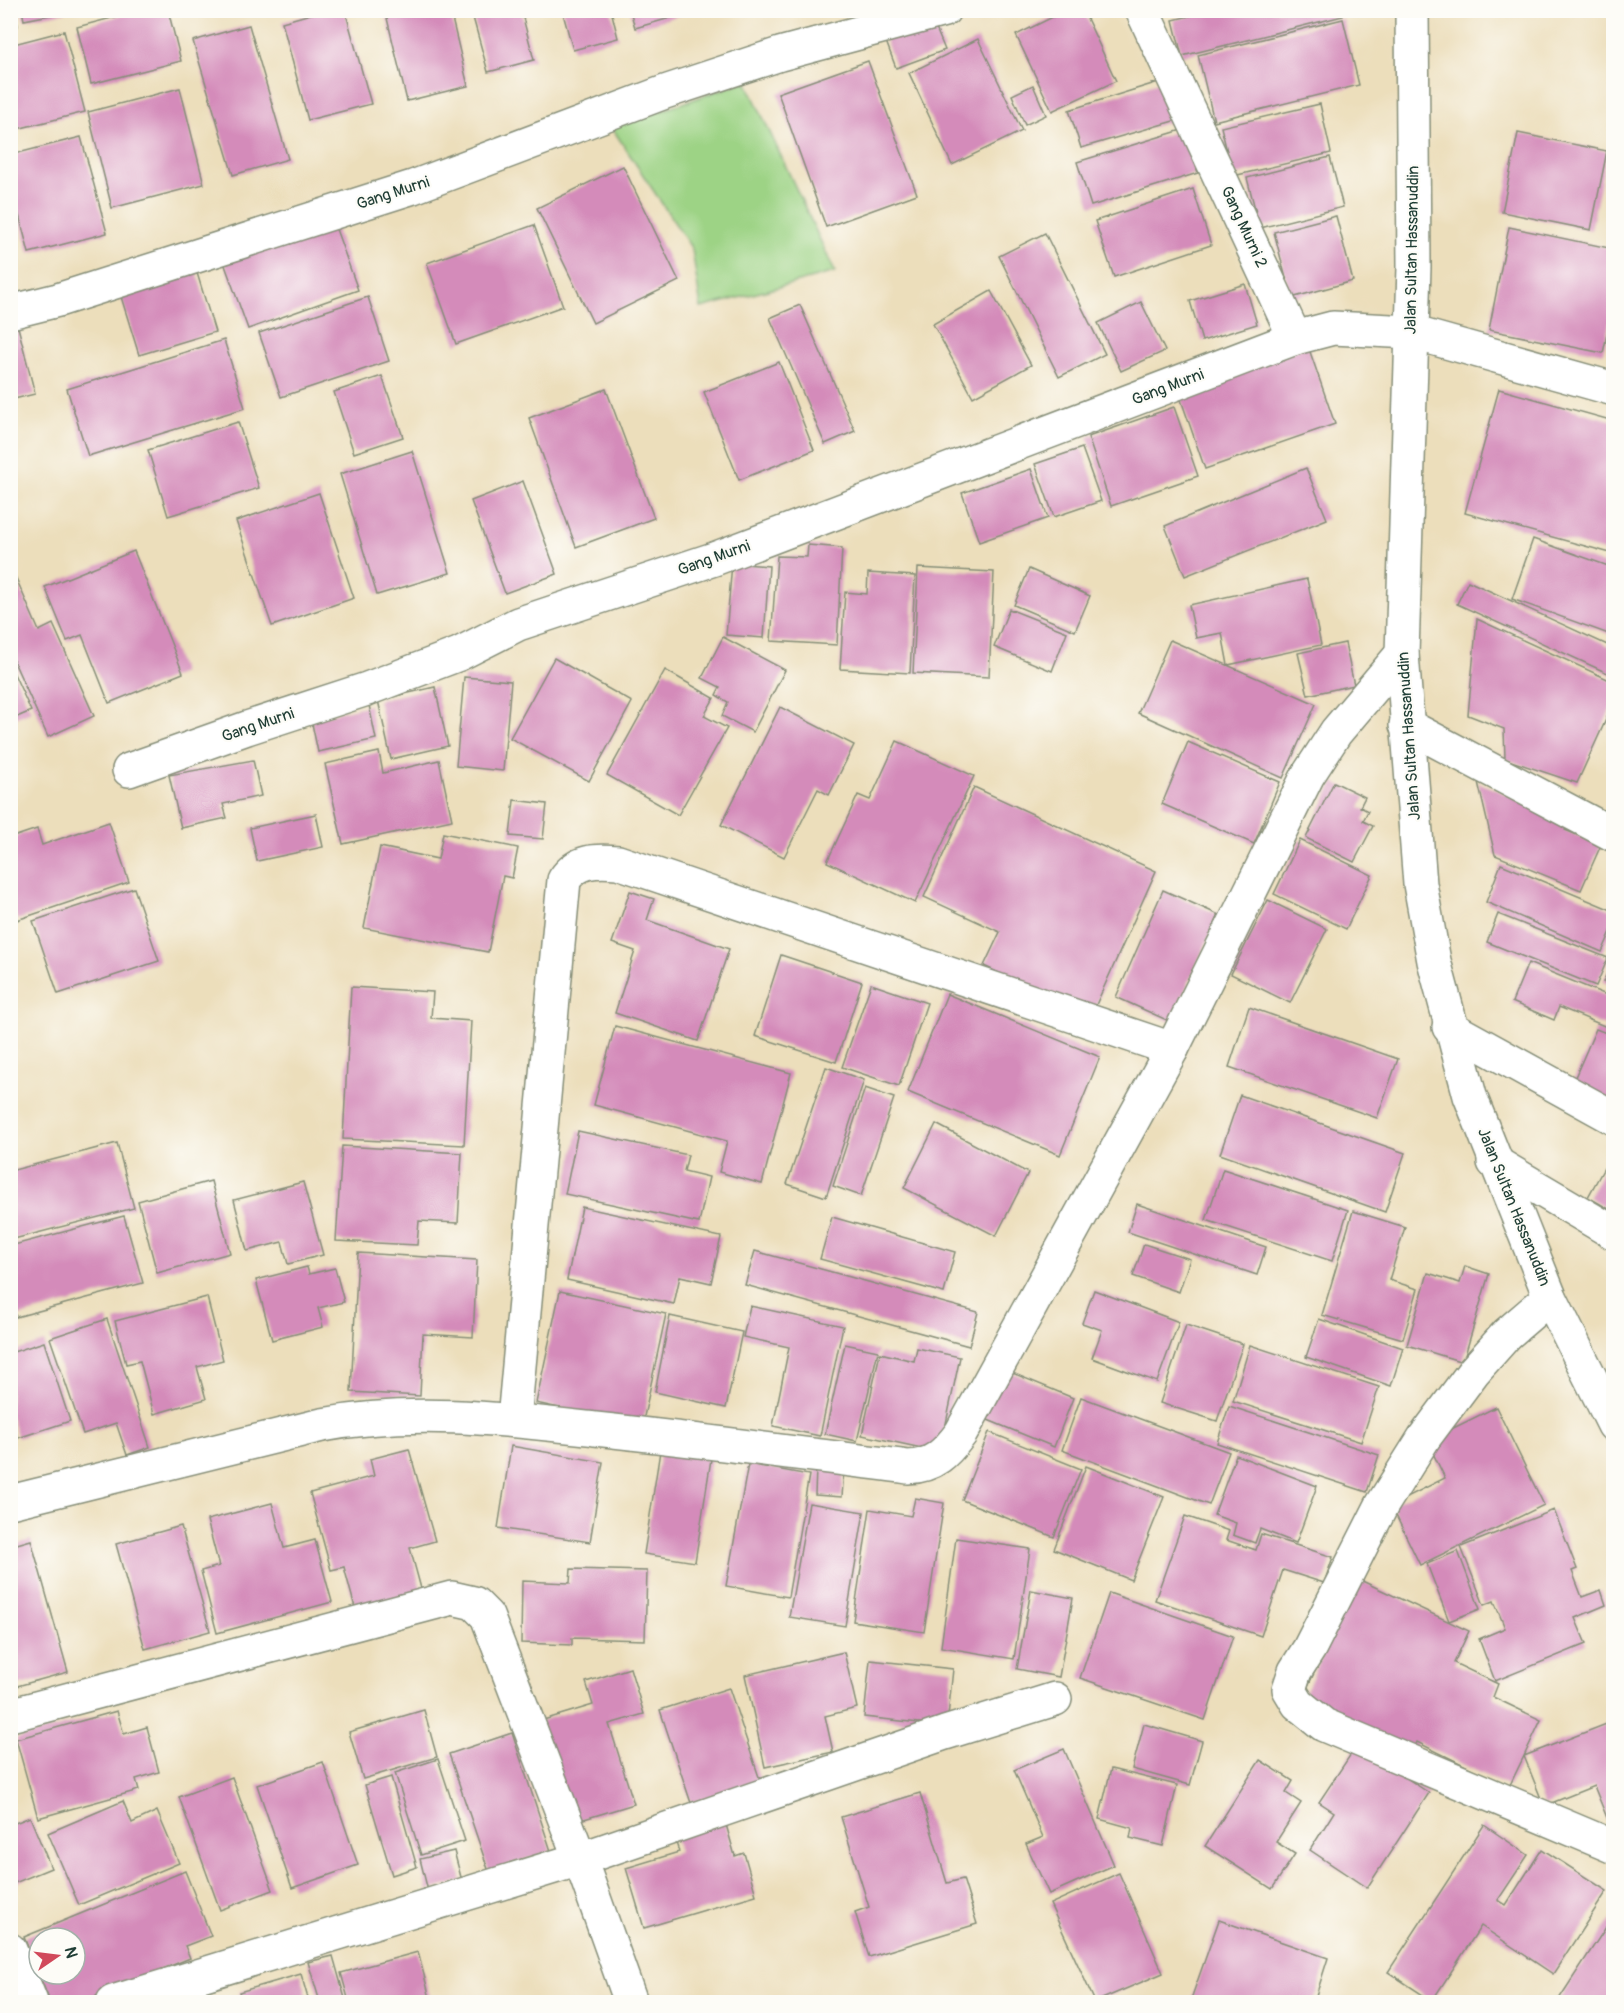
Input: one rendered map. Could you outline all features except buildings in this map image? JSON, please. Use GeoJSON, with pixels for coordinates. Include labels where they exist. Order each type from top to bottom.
{"type":"FeatureCollection","features":[{"type":"Feature","properties":{"kind":"street","name":"Gang Murni"},"geometry":{"type":"LineString","coordinates":[[10,312],[58,300],[413,187],[665,92],[780,54],[944,10]]}},
{"type":"Feature","properties":{"kind":"street","name":"Gang Murni 2"},"geometry":{"type":"LineString","coordinates":[[1142,10],[1295,338]]}},
{"type":"Feature","properties":{"kind":"street","name":"Jalan Sultan Hassanuddin"},"geometry":{"type":"LineString","coordinates":[[1412,10],[1414,256],[1402,654],[1420,884],[1449,1027],[1494,1162],[1550,1297],[1614,1425]]}},
{"type":"Feature","properties":{"kind":"street"},"geometry":{"type":"LineString","coordinates":[[1295,338],[1333,327],[1411,332],[1614,389]]}},
{"type":"Feature","properties":{"kind":"street","name":"Gang Murni"},"geometry":{"type":"LineString","coordinates":[[129,770],[459,654],[519,624],[714,559],[1295,338]]}},
{"type":"Feature","properties":{"kind":"street"},"geometry":{"type":"LineString","coordinates":[[10,1502],[322,1425],[365,1417],[419,1415],[514,1420],[908,1467],[921,1467],[934,1461],[946,1453],[960,1433],[1172,1049],[1308,775],[1336,732],[1402,654]]}},
{"type":"Feature","properties":{"kind":"street"},"geometry":{"type":"LineString","coordinates":[[1406,725],[1614,836]]}},
{"type":"Feature","properties":{"kind":"street"},"geometry":{"type":"LineString","coordinates":[[514,1420],[564,880],[571,869],[596,860],[618,862],[1172,1049]]}},
{"type":"Feature","properties":{"kind":"street"},"geometry":{"type":"LineString","coordinates":[[1449,1027],[1614,1118]]}},
{"type":"Feature","properties":{"kind":"street"},"geometry":{"type":"LineString","coordinates":[[1494,1162],[1614,1233]]}},
{"type":"Feature","properties":{"kind":"street"},"geometry":{"type":"LineString","coordinates":[[1550,1297],[1494,1349],[1425,1438],[1382,1504],[1309,1649],[1295,1671],[1289,1689],[1298,1704],[1324,1725],[1614,1847]]}},
{"type":"Feature","properties":{"kind":"street"},"geometry":{"type":"LineString","coordinates":[[10,1715],[452,1598],[474,1603],[487,1616],[580,1859],[631,2002]]}},
{"type":"Feature","properties":{"kind":"street"},"geometry":{"type":"LineString","coordinates":[[113,2002],[580,1859],[945,1732],[1055,1699]]}},
{"type":"Feature","properties":{"kind":"street"},"geometry":{"type":"LineString","coordinates":[[10,1950],[31,2002]]}},
{"type":"Feature","properties":{"kind":"green space"},"geometry":{"type":"Polygon","coordinates":[[[746,81],[835,272],[701,308],[692,249],[612,128],[746,81]]]}}]}
